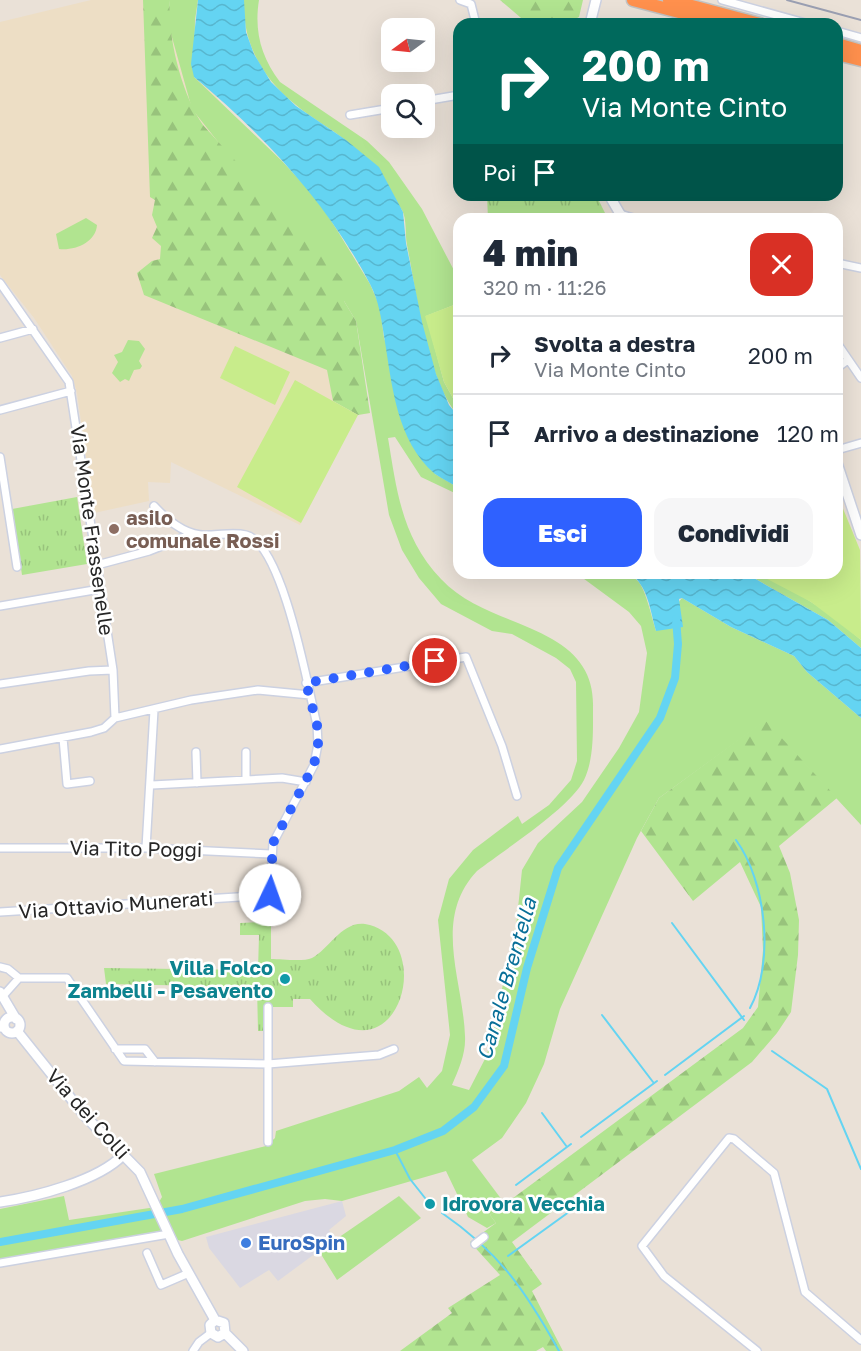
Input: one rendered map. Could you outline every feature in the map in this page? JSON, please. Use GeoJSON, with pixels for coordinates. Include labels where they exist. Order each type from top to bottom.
{"type":"FeatureCollection","features":[{"type":"Feature","properties":{"kind":"highway"},"geometry":{"type":"LineString","coordinates":[[633,0],[702,18]]}},
{"type":"Feature","properties":{"kind":"highway"},"geometry":{"type":"LineString","coordinates":[[669,0],[737,18]]}},
{"type":"Feature","properties":{"kind":"highway"},"geometry":{"type":"LineString","coordinates":[[843,46],[861,51]]}},
{"type":"Feature","properties":{"kind":"highway"},"geometry":{"type":"LineString","coordinates":[[843,56],[861,60]]}},
{"type":"Feature","properties":{"kind":"main road"},"geometry":{"type":"LineString","coordinates":[[592,18],[596,0]]}},
{"type":"Feature","properties":{"kind":"main road"},"geometry":{"type":"LineString","coordinates":[[843,481],[861,535]]}},
{"type":"Feature","properties":{"kind":"main road","name":"Via dei Colli"},"geometry":{"type":"LineString","coordinates":[[1,997],[10,1032],[17,1031],[77,1108],[140,1172],[168,1232]]}},
{"type":"Feature","properties":{"kind":"main road"},"geometry":{"type":"LineString","coordinates":[[0,1202],[54,1191],[87,1177],[123,1155]]}},
{"type":"Feature","properties":{"kind":"main road"},"geometry":{"type":"LineString","coordinates":[[168,1232],[215,1320],[224,1323],[225,1332],[243,1351]]}},
{"type":"Feature","properties":{"kind":"main road"},"geometry":{"type":"LineString","coordinates":[[215,1320],[210,1325],[211,1333],[218,1337],[225,1332]]}},
{"type":"Feature","properties":{"kind":"street"},"geometry":{"type":"LineString","coordinates":[[460,0],[471,4],[474,18]]}},
{"type":"Feature","properties":{"kind":"street"},"geometry":{"type":"LineString","coordinates":[[722,0],[787,18]]}},
{"type":"Feature","properties":{"kind":"street"},"geometry":{"type":"LineString","coordinates":[[843,33],[861,38]]}},
{"type":"Feature","properties":{"kind":"street"},"geometry":{"type":"LineString","coordinates":[[435,99],[453,96]]}},
{"type":"Feature","properties":{"kind":"street"},"geometry":{"type":"LineString","coordinates":[[350,116],[381,110]]}},
{"type":"Feature","properties":{"kind":"street"},"geometry":{"type":"LineString","coordinates":[[843,264],[861,268]]}},
{"type":"Feature","properties":{"kind":"street","name":"Via Monte Frassenelle"},"geometry":{"type":"LineString","coordinates":[[0,283],[69,382],[113,670],[115,718]]}},
{"type":"Feature","properties":{"kind":"street"},"geometry":{"type":"LineString","coordinates":[[0,338],[33,329]]}},
{"type":"Feature","properties":{"kind":"street"},"geometry":{"type":"LineString","coordinates":[[843,352],[861,378]]}},
{"type":"Feature","properties":{"kind":"street"},"geometry":{"type":"LineString","coordinates":[[843,364],[848,360]]}},
{"type":"Feature","properties":{"kind":"street"},"geometry":{"type":"LineString","coordinates":[[0,410],[71,391]]}},
{"type":"Feature","properties":{"kind":"street"},"geometry":{"type":"LineString","coordinates":[[843,448],[861,443]]}},
{"type":"Feature","properties":{"kind":"street"},"geometry":{"type":"LineString","coordinates":[[0,457],[2,486],[16,567]]}},
{"type":"Feature","properties":{"kind":"street"},"geometry":{"type":"LineString","coordinates":[[154,506],[162,515],[192,534]]}},
{"type":"Feature","properties":{"kind":"street"},"geometry":{"type":"LineString","coordinates":[[97,565],[160,547],[192,534],[235,533],[259,541],[274,563],[288,603],[317,725],[318,744],[314,765],[277,833],[272,854]]}},
{"type":"Feature","properties":{"kind":"street"},"geometry":{"type":"LineString","coordinates":[[0,606],[100,589]]}},
{"type":"Feature","properties":{"kind":"street"},"geometry":{"type":"LineString","coordinates":[[306,683],[466,657],[502,746],[517,796]]}},
{"type":"Feature","properties":{"kind":"street"},"geometry":{"type":"LineString","coordinates":[[0,684],[89,671],[113,670]]}},
{"type":"Feature","properties":{"kind":"street"},"geometry":{"type":"LineString","coordinates":[[0,749],[104,728],[115,718],[191,700],[258,690],[310,695]]}},
{"type":"Feature","properties":{"kind":"street"},"geometry":{"type":"LineString","coordinates":[[146,848],[152,785],[154,710]]}},
{"type":"Feature","properties":{"kind":"street"},"geometry":{"type":"LineString","coordinates":[[63,738],[68,784],[90,781]]}},
{"type":"Feature","properties":{"kind":"street"},"geometry":{"type":"LineString","coordinates":[[196,752],[198,783]]}},
{"type":"Feature","properties":{"kind":"street"},"geometry":{"type":"LineString","coordinates":[[246,752],[246,780]]}},
{"type":"Feature","properties":{"kind":"street"},"geometry":{"type":"LineString","coordinates":[[152,785],[282,778],[306,782]]}},
{"type":"Feature","properties":{"kind":"street","name":"Via Tito Poggi"},"geometry":{"type":"LineString","coordinates":[[0,848],[146,848],[272,854]]}},
{"type":"Feature","properties":{"kind":"street","name":"Via Ottavio Munerati"},"geometry":{"type":"LineString","coordinates":[[0,912],[268,895],[272,854]]}},
{"type":"Feature","properties":{"kind":"street"},"geometry":{"type":"LineString","coordinates":[[0,967],[8,969],[19,978],[67,978],[124,1061],[268,1064],[379,1055],[394,1049]]}},
{"type":"Feature","properties":{"kind":"street"},"geometry":{"type":"LineString","coordinates":[[1,997],[19,978]]}},
{"type":"Feature","properties":{"kind":"street"},"geometry":{"type":"LineString","coordinates":[[268,1007],[268,1142]]}},
{"type":"Feature","properties":{"kind":"street"},"geometry":{"type":"LineString","coordinates":[[115,1049],[145,1049],[155,1062]]}},
{"type":"Feature","properties":{"kind":"street"},"geometry":{"type":"LineString","coordinates":[[757,1351],[664,1276],[642,1246],[729,1138],[734,1139],[774,1173],[804,1292],[861,1340]]}},
{"type":"Feature","properties":{"kind":"street"},"geometry":{"type":"LineString","coordinates":[[0,1263],[168,1232]]}},
{"type":"Feature","properties":{"kind":"street"},"geometry":{"type":"LineString","coordinates":[[475,1244],[484,1237]]}},
{"type":"Feature","properties":{"kind":"street"},"geometry":{"type":"LineString","coordinates":[[147,1253],[161,1285],[189,1273]]}},
{"type":"Feature","properties":{"kind":"street"},"geometry":{"type":"LineString","coordinates":[[193,1351],[199,1342],[211,1333]]}},
{"type":"Feature","properties":{"kind":"shaded area"},"geometry":{"type":"Polygon","coordinates":[[[91,0],[165,0],[322,296],[370,413],[357,415],[300,525],[171,462],[170,483],[148,482],[149,501],[94,513],[77,393],[72,376],[34,318],[0,275],[0,22],[91,0]]]}},
{"type":"Feature","properties":{"kind":"shaded area"},"geometry":{"type":"Polygon","coordinates":[[[342,1201],[346,1216],[329,1230],[335,1239],[278,1281],[269,1270],[240,1288],[209,1248],[206,1237],[342,1201]]]}},
{"type":"Feature","properties":{"kind":"green space"},"geometry":{"type":"Polygon","coordinates":[[[143,0],[170,0],[171,30],[178,65],[189,98],[203,125],[348,285],[344,301],[356,321],[370,413],[358,415],[333,401],[327,370],[144,295],[137,273],[152,261],[160,259],[161,246],[152,238],[157,227],[152,215],[155,200],[150,197],[143,0]]]}},
{"type":"Feature","properties":{"kind":"green space"},"geometry":{"type":"Polygon","coordinates":[[[170,0],[198,0],[195,20],[194,77],[282,161],[317,199],[370,284],[380,307],[384,338],[435,474],[453,484],[453,492],[421,477],[395,437],[388,438],[403,513],[409,531],[428,563],[441,579],[466,599],[562,645],[578,659],[591,686],[593,697],[592,745],[590,763],[584,780],[551,816],[477,871],[463,890],[456,909],[453,950],[465,1042],[462,1061],[452,1085],[469,1090],[487,1055],[516,927],[522,870],[538,843],[582,802],[619,748],[639,712],[647,653],[641,626],[629,612],[584,579],[635,579],[645,595],[656,631],[682,598],[731,627],[794,656],[807,672],[861,718],[861,825],[765,721],[659,798],[637,838],[560,1009],[544,1064],[526,1103],[502,1138],[472,1160],[505,1204],[490,1215],[496,1223],[487,1228],[468,1217],[446,1171],[342,1201],[325,1199],[305,1201],[182,1241],[169,1238],[0,1259],[0,1209],[64,1196],[69,1220],[156,1207],[162,1197],[154,1174],[266,1146],[275,1138],[276,1131],[399,1091],[419,1077],[427,1088],[442,1071],[450,1035],[438,920],[449,879],[473,850],[518,816],[522,824],[549,805],[571,780],[577,761],[576,682],[570,669],[556,658],[512,634],[492,631],[441,604],[419,578],[402,550],[389,515],[356,321],[344,301],[192,109],[168,23],[170,0]]]}},
{"type":"Feature","properties":{"kind":"green space"},"geometry":{"type":"Polygon","coordinates":[[[244,0],[259,0],[260,43],[273,73],[280,82],[367,141],[389,162],[422,209],[453,268],[453,305],[426,316],[444,382],[453,398],[453,408],[438,381],[424,335],[402,210],[350,145],[296,105],[274,84],[257,59],[244,16],[244,0]]]}},
{"type":"Feature","properties":{"kind":"green space"},"geometry":{"type":"Polygon","coordinates":[[[500,0],[583,0],[577,18],[521,18],[500,0]]]}},
{"type":"Feature","properties":{"kind":"green space"},"geometry":{"type":"Polygon","coordinates":[[[487,201],[599,201],[605,213],[488,213],[487,201]]]}},
{"type":"Feature","properties":{"kind":"green space"},"geometry":{"type":"Polygon","coordinates":[[[86,218],[97,225],[89,241],[78,247],[59,249],[56,234],[86,218]]]}},
{"type":"Feature","properties":{"kind":"green space"},"geometry":{"type":"Polygon","coordinates":[[[453,305],[453,398],[444,382],[425,316],[453,305]]]}},
{"type":"Feature","properties":{"kind":"green space"},"geometry":{"type":"Polygon","coordinates":[[[128,340],[139,341],[145,349],[139,361],[142,366],[134,370],[129,381],[125,379],[120,382],[112,373],[118,362],[114,355],[122,352],[128,340]]]}},
{"type":"Feature","properties":{"kind":"green space"},"geometry":{"type":"Polygon","coordinates":[[[235,346],[290,372],[275,405],[220,378],[235,346]]]}},
{"type":"Feature","properties":{"kind":"green space"},"geometry":{"type":"Polygon","coordinates":[[[295,380],[358,415],[301,523],[237,487],[295,380]]]}},
{"type":"Feature","properties":{"kind":"green space"},"geometry":{"type":"Polygon","coordinates":[[[77,497],[87,564],[22,575],[12,509],[77,497]]]}},
{"type":"Feature","properties":{"kind":"green space"},"geometry":{"type":"Polygon","coordinates":[[[843,509],[860,550],[861,640],[811,602],[767,579],[843,579],[843,509]]]}},
{"type":"Feature","properties":{"kind":"green space"},"geometry":{"type":"Polygon","coordinates":[[[756,579],[773,580],[806,598],[861,640],[861,648],[828,620],[756,579]]]}},
{"type":"Feature","properties":{"kind":"green space"},"geometry":{"type":"Polygon","coordinates":[[[765,720],[837,798],[779,846],[790,873],[799,920],[798,955],[791,1012],[777,1033],[752,1062],[512,1242],[542,1284],[532,1291],[563,1351],[546,1351],[543,1347],[536,1351],[400,1351],[452,1313],[448,1308],[500,1275],[470,1242],[496,1223],[490,1215],[743,1028],[758,1007],[763,950],[761,907],[740,862],[693,901],[641,831],[659,798],[765,720]]]}},
{"type":"Feature","properties":{"kind":"green space"},"geometry":{"type":"Polygon","coordinates":[[[264,899],[271,899],[271,959],[312,958],[343,931],[357,924],[365,924],[388,935],[401,955],[404,979],[399,1003],[386,1021],[366,1030],[340,1024],[310,999],[293,999],[293,1007],[266,1007],[266,1031],[258,1031],[257,987],[106,984],[104,968],[258,970],[259,935],[240,935],[240,923],[264,922],[264,899]]]}},
{"type":"Feature","properties":{"kind":"green space"},"geometry":{"type":"Polygon","coordinates":[[[399,1196],[421,1218],[337,1280],[319,1251],[399,1196]]]}},
{"type":"Feature","properties":{"kind":"water"},"geometry":{"type":"Polygon","coordinates":[[[198,0],[244,0],[246,32],[254,54],[271,82],[296,106],[346,140],[379,167],[403,212],[406,243],[422,322],[436,374],[453,410],[453,484],[435,474],[422,461],[404,428],[393,392],[378,303],[370,284],[335,226],[269,147],[194,77],[191,64],[198,0]]]}},
{"type":"Feature","properties":{"kind":"water"},"geometry":{"type":"Polygon","coordinates":[[[636,579],[756,579],[828,620],[861,648],[861,718],[807,672],[794,656],[731,627],[682,598],[679,599],[683,627],[656,631],[650,607],[636,579]]]}},
{"type":"Feature","properties":{"kind":"waterway","name":"Canale Brentella"},"geometry":{"type":"LineString","coordinates":[[0,1242],[182,1209],[395,1150],[443,1131],[474,1107],[504,1066],[527,968],[558,868],[660,718],[675,678],[678,644],[676,619]]}},
{"type":"Feature","properties":{"kind":"waterway"},"geometry":{"type":"LineString","coordinates":[[736,840],[754,877],[764,922],[763,968],[750,1008]]}},
{"type":"Feature","properties":{"kind":"waterway"},"geometry":{"type":"LineString","coordinates":[[672,923],[744,1020]]}},
{"type":"Feature","properties":{"kind":"waterway"},"geometry":{"type":"LineString","coordinates":[[602,1015],[653,1082]]}},
{"type":"Feature","properties":{"kind":"waterway"},"geometry":{"type":"LineString","coordinates":[[665,1075],[744,1016]]}},
{"type":"Feature","properties":{"kind":"waterway"},"geometry":{"type":"LineString","coordinates":[[772,1051],[827,1089],[861,1169]]}},
{"type":"Feature","properties":{"kind":"waterway"},"geometry":{"type":"LineString","coordinates":[[581,1137],[657,1081]]}},
{"type":"Feature","properties":{"kind":"waterway"},"geometry":{"type":"LineString","coordinates":[[542,1113],[567,1147]]}},
{"type":"Feature","properties":{"kind":"waterway"},"geometry":{"type":"LineString","coordinates":[[516,1185],[571,1144]]}},
{"type":"Feature","properties":{"kind":"waterway"},"geometry":{"type":"LineString","coordinates":[[395,1150],[410,1179],[425,1198]]}},
{"type":"Feature","properties":{"kind":"waterway"},"geometry":{"type":"LineString","coordinates":[[508,1256],[591,1196]]}},
{"type":"Feature","properties":{"kind":"waterway"},"geometry":{"type":"LineString","coordinates":[[442,1213],[480,1243],[510,1274],[535,1309],[559,1351]]}},
{"type":"Feature","properties":{"kind":"railway"},"geometry":{"type":"LineString","coordinates":[[787,0],[861,20]]}},
{"type":"Feature","properties":{"kind":"place","name":"asilo comunale Rossi"},"geometry":{"type":"Point","coordinates":[114,529]}},
{"type":"Feature","properties":{"kind":"place","name":"Villa Folco Zambelli - Pesavento"},"geometry":{"type":"Point","coordinates":[285,979]}},
{"type":"Feature","properties":{"kind":"place","name":"Idrovora Vecchia"},"geometry":{"type":"Point","coordinates":[430,1204]}},
{"type":"Feature","properties":{"kind":"place","name":"EuroSpin"},"geometry":{"type":"Point","coordinates":[246,1243]}},
{"type":"Feature","properties":{"kind":"route"},"geometry":{"type":"LineString","coordinates":[[270,895],[273,843],[314,765],[318,744],[317,725],[306,683],[435,661]]}}]}
